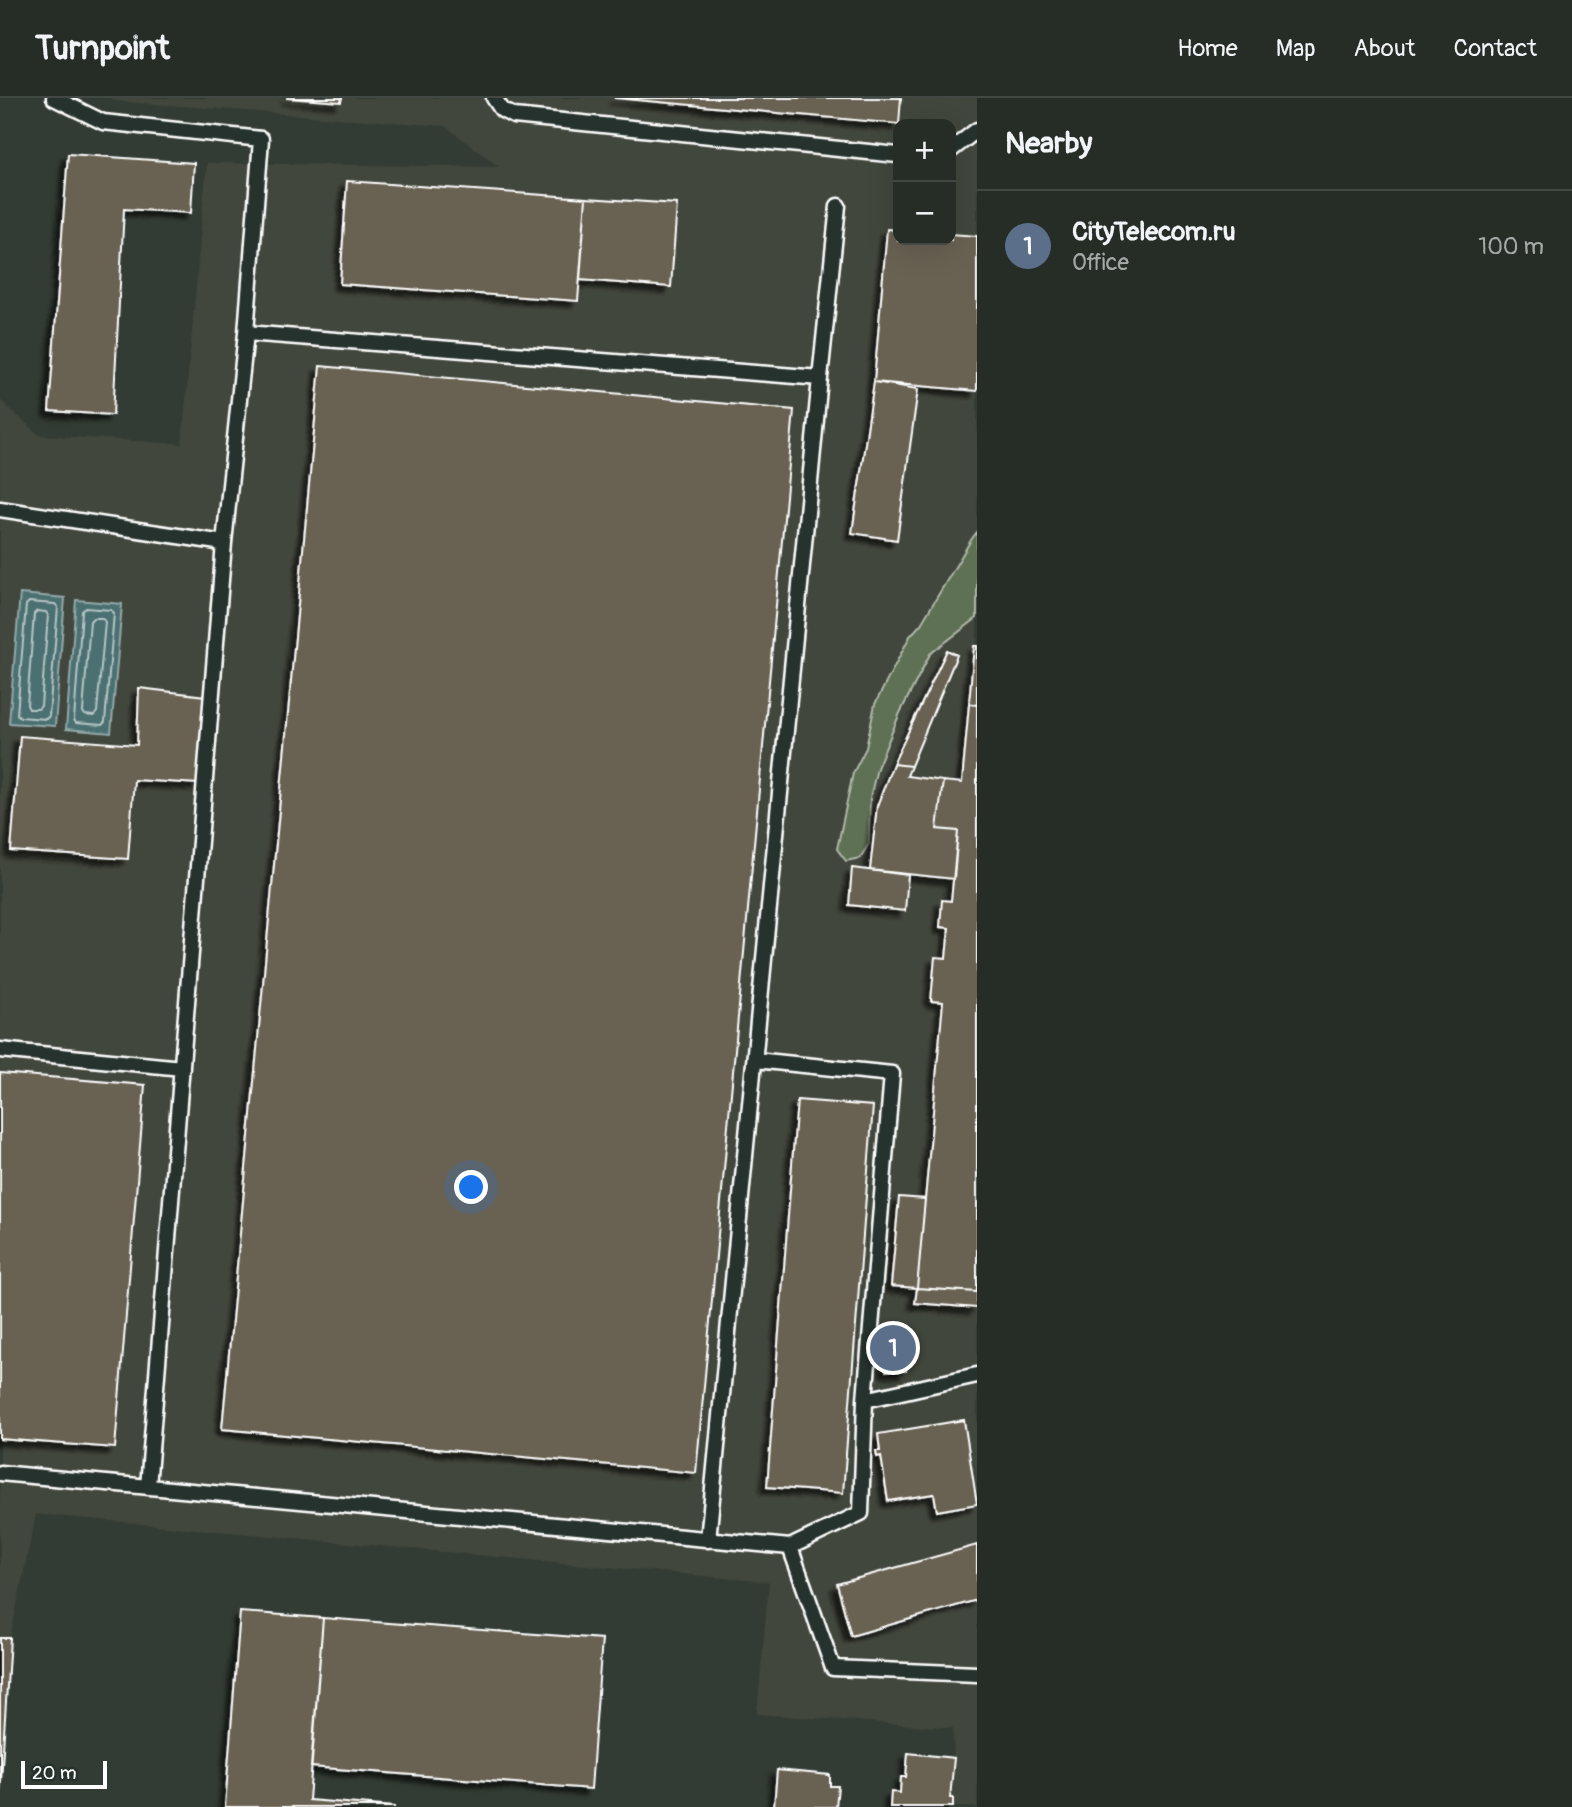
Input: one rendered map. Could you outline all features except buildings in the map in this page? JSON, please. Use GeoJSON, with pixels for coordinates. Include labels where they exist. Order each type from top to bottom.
{"type":"FeatureCollection","features":[{"type":"Feature","properties":{"kind":"lane"},"geometry":{"type":"LineString","coordinates":[[54,98],[103,122],[261,139],[246,332],[224,543],[148,1487]]}},
{"type":"Feature","properties":{"kind":"lane"},"geometry":{"type":"LineString","coordinates":[[493,98],[502,110],[514,116],[893,154]]}},
{"type":"Feature","properties":{"kind":"lane"},"geometry":{"type":"LineString","coordinates":[[956,146],[977,130]]}},
{"type":"Feature","properties":{"kind":"lane"},"geometry":{"type":"LineString","coordinates":[[708,1540],[838,206]]}},
{"type":"Feature","properties":{"kind":"lane"},"geometry":{"type":"LineString","coordinates":[[246,332],[820,378]]}},
{"type":"Feature","properties":{"kind":"lane"},"geometry":{"type":"LineString","coordinates":[[0,509],[224,543]]}},
{"type":"Feature","properties":{"kind":"lane"},"geometry":{"type":"LineString","coordinates":[[0,1050],[182,1068]]}},
{"type":"Feature","properties":{"kind":"lane"},"geometry":{"type":"LineString","coordinates":[[0,1473],[790,1547],[861,1513],[865,1400],[892,1074],[755,1060]]}},
{"type":"Feature","properties":{"kind":"lane"},"geometry":{"type":"LineString","coordinates":[[865,1400],[977,1376]]}},
{"type":"Feature","properties":{"kind":"lane"},"geometry":{"type":"LineString","coordinates":[[790,1547],[833,1668],[977,1674]]}},
{"type":"Feature","properties":{"kind":"shaded area"},"geometry":{"type":"Polygon","coordinates":[[[110,98],[977,98],[977,1807],[953,1807],[953,1798],[950,1798],[954,1758],[953,1728],[757,1714],[769,1582],[36,1514],[10,1638],[0,1798],[0,400],[39,435],[182,444],[207,163],[500,167],[445,126],[115,101],[110,98]]]}},
{"type":"Feature","properties":{"kind":"green space"},"geometry":{"type":"Polygon","coordinates":[[[977,532],[977,618],[930,654],[900,713],[877,768],[870,798],[869,844],[860,858],[846,861],[837,849],[853,773],[866,748],[875,704],[910,636],[921,624],[977,532]]]}},
{"type":"Feature","properties":{"kind":"water"},"geometry":{"type":"Polygon","coordinates":[[[20,594],[65,598],[55,726],[9,723],[20,594]]]}},
{"type":"Feature","properties":{"kind":"water"},"geometry":{"type":"Polygon","coordinates":[[[76,600],[122,604],[111,733],[66,729],[76,600]]]}},
{"type":"Feature","properties":{"kind":"place","name":"CityTelecom.ru"},"geometry":{"type":"Point","coordinates":[893,1348]}}]}
